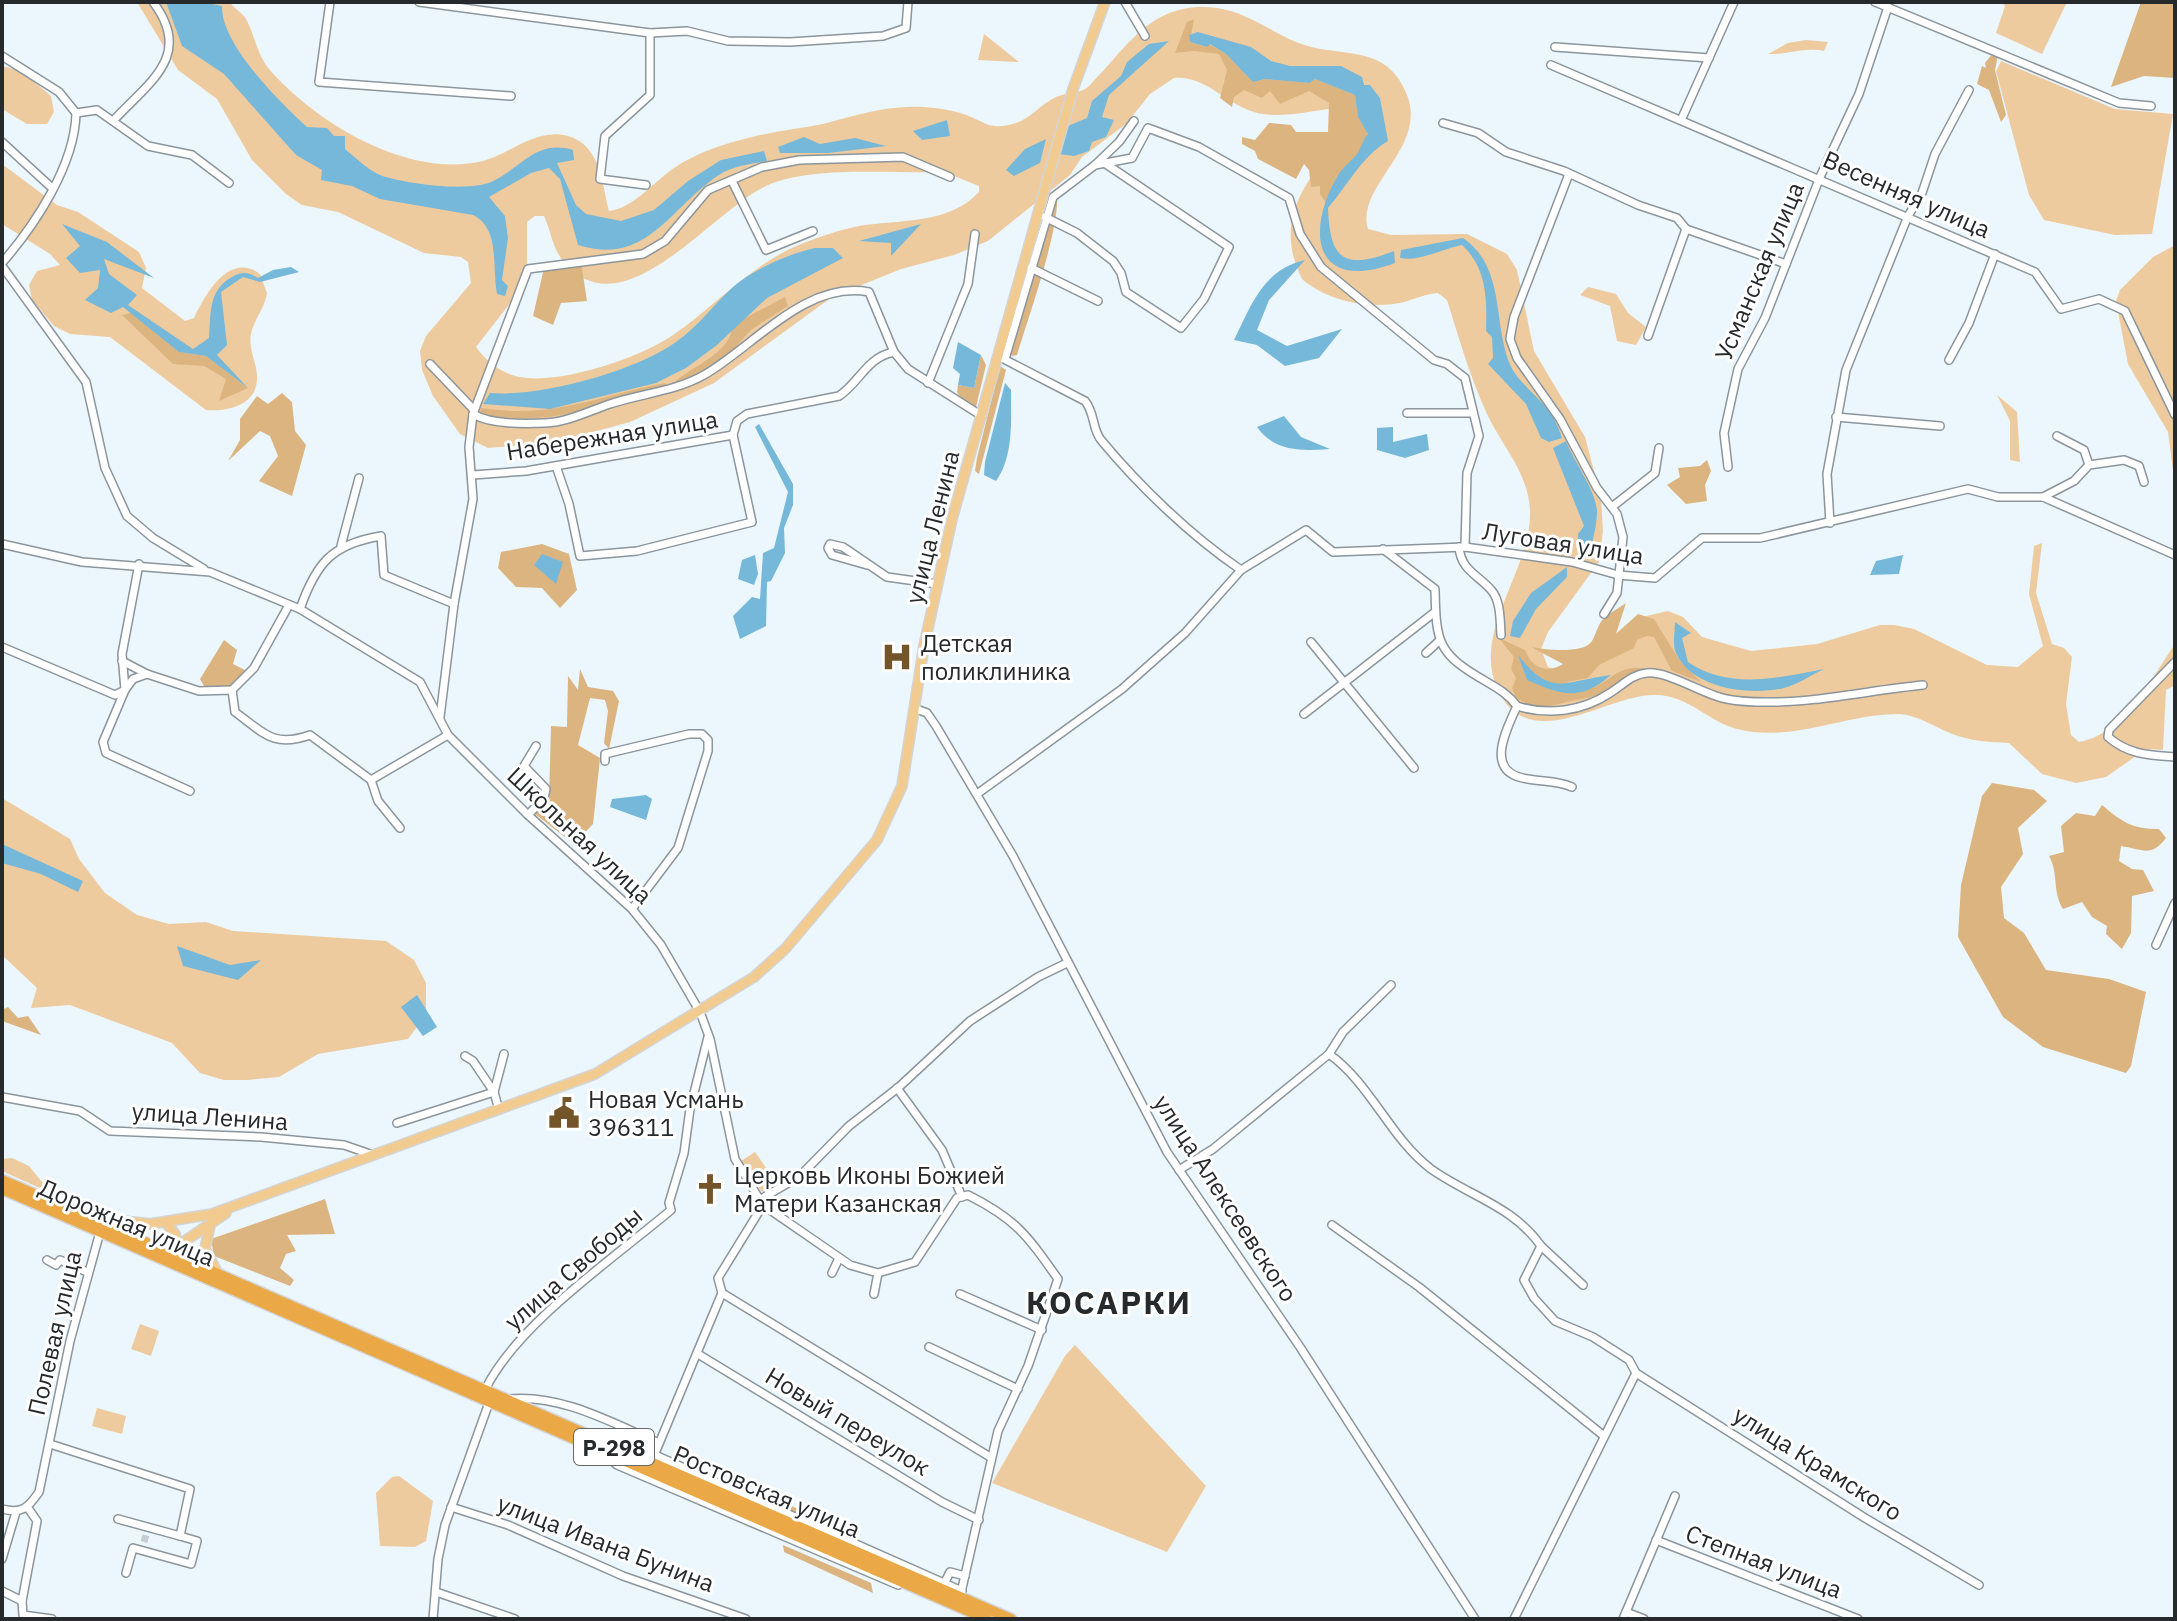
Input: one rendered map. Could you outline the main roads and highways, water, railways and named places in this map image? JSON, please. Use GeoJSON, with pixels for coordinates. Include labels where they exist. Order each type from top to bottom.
{"type":"FeatureCollection","features":[{"type":"Feature","properties":{"kind":"highway","name":"Дорожная улица"},"geometry":{"type":"LineString","coordinates":[[2,1180],[79,1215],[173,1251],[218,1274]]}},
{"type":"Feature","properties":{"kind":"highway","name":"Дорожная улица"},"geometry":{"type":"LineString","coordinates":[[2,1189],[235,1291]]}},
{"type":"Feature","properties":{"kind":"highway","name":"Ростовская улица"},"geometry":{"type":"LineString","coordinates":[[218,1274],[599,1449],[930,1594],[960,1598],[987,1619]]}},
{"type":"Feature","properties":{"kind":"highway","name":"Ростовская улица"},"geometry":{"type":"LineString","coordinates":[[235,1291],[487,1395],[507,1400],[653,1459],[1011,1619]]}},
{"type":"Feature","properties":{"kind":"main road","name":"улица Ленина"},"geometry":{"type":"LineString","coordinates":[[239,1206],[595,1074],[754,977],[785,949],[877,840],[902,786],[937,584],[982,416],[1001,358],[1065,117],[1084,55],[1105,2]]}},
{"type":"Feature","properties":{"kind":"main road"},"geometry":{"type":"LineString","coordinates":[[79,1215],[127,1223],[167,1224],[239,1206]]}},
{"type":"Feature","properties":{"kind":"main road"},"geometry":{"type":"LineString","coordinates":[[157,1257],[173,1251],[239,1206]]}},
{"type":"Feature","properties":{"kind":"main road"},"geometry":{"type":"LineString","coordinates":[[167,1224],[175,1234],[173,1251]]}},
{"type":"Feature","properties":{"kind":"main road"},"geometry":{"type":"LineString","coordinates":[[211,1224],[205,1249],[218,1274]]}},
{"type":"Feature","properties":{"kind":"water"},"geometry":{"type":"Polygon","coordinates":[[[166,2],[202,2],[222,6],[231,38],[254,72],[283,103],[307,127],[327,128],[334,136],[345,136],[345,149],[371,170],[391,178],[436,186],[481,185],[502,176],[538,152],[560,148],[573,150],[574,160],[557,163],[576,205],[586,214],[621,221],[654,210],[688,181],[721,160],[764,151],[767,161],[724,172],[640,241],[622,248],[602,250],[578,245],[560,179],[549,168],[531,173],[489,197],[505,216],[508,238],[502,280],[508,286],[505,296],[497,294],[491,238],[482,221],[473,215],[380,199],[352,186],[321,180],[322,170],[296,155],[224,74],[182,46],[166,2]]]}},
{"type":"Feature","properties":{"kind":"water"},"geometry":{"type":"Polygon","coordinates":[[[1198,32],[1251,47],[1271,61],[1290,66],[1341,66],[1362,77],[1364,85],[1370,85],[1380,98],[1388,141],[1363,163],[1328,208],[1329,226],[1332,240],[1343,256],[1363,260],[1394,251],[1395,263],[1368,270],[1347,270],[1332,263],[1323,251],[1320,234],[1322,215],[1329,194],[1340,172],[1357,154],[1368,134],[1358,117],[1355,95],[1315,79],[1310,83],[1265,79],[1253,82],[1226,54],[1210,44],[1207,47],[1190,42],[1189,35],[1198,32]]]}},
{"type":"Feature","properties":{"kind":"water"},"geometry":{"type":"Polygon","coordinates":[[[1169,41],[1109,95],[1102,117],[1114,120],[1106,137],[1092,142],[1089,151],[1074,156],[1059,154],[1068,126],[1087,118],[1092,101],[1121,76],[1127,62],[1149,44],[1169,41]]]}},
{"type":"Feature","properties":{"kind":"water"},"geometry":{"type":"Polygon","coordinates":[[[947,120],[950,136],[922,140],[913,131],[947,120]]]}},
{"type":"Feature","properties":{"kind":"water"},"geometry":{"type":"Polygon","coordinates":[[[804,137],[820,144],[855,138],[886,146],[829,153],[780,153],[778,147],[804,137]]]}},
{"type":"Feature","properties":{"kind":"water"},"geometry":{"type":"Polygon","coordinates":[[[1046,139],[1040,163],[1014,176],[1006,170],[1025,149],[1046,139]]]}},
{"type":"Feature","properties":{"kind":"water"},"geometry":{"type":"Polygon","coordinates":[[[62,224],[107,242],[154,278],[104,259],[109,274],[137,295],[128,305],[193,349],[209,338],[212,302],[226,281],[240,274],[258,278],[273,270],[291,267],[299,272],[260,282],[243,277],[221,292],[227,345],[217,355],[248,388],[206,356],[179,352],[123,307],[111,313],[85,300],[98,288],[100,270],[80,273],[66,258],[80,246],[62,224]]]}},
{"type":"Feature","properties":{"kind":"water"},"geometry":{"type":"Polygon","coordinates":[[[921,224],[891,256],[891,243],[859,241],[921,224]]]}},
{"type":"Feature","properties":{"kind":"water"},"geometry":{"type":"Polygon","coordinates":[[[1463,238],[1486,264],[1492,279],[1509,362],[1520,380],[1550,413],[1562,438],[1549,442],[1541,438],[1526,404],[1488,364],[1493,358],[1492,337],[1486,331],[1484,285],[1476,264],[1462,245],[1423,257],[1400,258],[1401,250],[1463,238]]]}},
{"type":"Feature","properties":{"kind":"water"},"geometry":{"type":"Polygon","coordinates":[[[815,248],[833,248],[843,258],[767,298],[717,345],[686,368],[656,383],[550,409],[483,404],[490,393],[560,387],[612,372],[658,353],[691,330],[741,280],[772,263],[815,248]]]}},
{"type":"Feature","properties":{"kind":"water"},"geometry":{"type":"Polygon","coordinates":[[[1305,260],[1269,300],[1257,330],[1287,346],[1342,329],[1319,358],[1285,366],[1257,345],[1234,340],[1260,290],[1279,272],[1305,260]]]}},
{"type":"Feature","properties":{"kind":"water"},"geometry":{"type":"Polygon","coordinates":[[[958,342],[981,355],[974,388],[958,385],[960,374],[953,368],[958,342]]]}},
{"type":"Feature","properties":{"kind":"water"},"geometry":{"type":"Polygon","coordinates":[[[1005,383],[1011,390],[1010,437],[1006,460],[996,481],[984,475],[985,462],[1005,383]]]}},
{"type":"Feature","properties":{"kind":"water"},"geometry":{"type":"Polygon","coordinates":[[[1284,416],[1301,437],[1330,449],[1289,448],[1272,441],[1257,427],[1284,416]]]}},
{"type":"Feature","properties":{"kind":"water"},"geometry":{"type":"Polygon","coordinates":[[[759,424],[793,484],[793,505],[784,528],[785,553],[771,581],[767,582],[766,626],[740,639],[733,616],[752,597],[760,599],[763,553],[774,548],[788,492],[755,427],[759,424]]]}},
{"type":"Feature","properties":{"kind":"water"},"geometry":{"type":"Polygon","coordinates":[[[1393,427],[1393,442],[1427,434],[1429,450],[1405,458],[1377,450],[1377,428],[1393,427]]]}},
{"type":"Feature","properties":{"kind":"water"},"geometry":{"type":"Polygon","coordinates":[[[1566,441],[1589,486],[1597,512],[1591,550],[1578,556],[1578,534],[1584,526],[1553,448],[1566,441]]]}},
{"type":"Feature","properties":{"kind":"water"},"geometry":{"type":"Polygon","coordinates":[[[542,554],[563,562],[556,584],[534,565],[542,554]]]}},
{"type":"Feature","properties":{"kind":"water"},"geometry":{"type":"Polygon","coordinates":[[[755,555],[758,574],[754,585],[738,579],[742,560],[755,555]]]}},
{"type":"Feature","properties":{"kind":"water"},"geometry":{"type":"Polygon","coordinates":[[[1903,555],[1899,574],[1870,575],[1876,561],[1903,555]]]}},
{"type":"Feature","properties":{"kind":"water"},"geometry":{"type":"Polygon","coordinates":[[[1567,567],[1567,577],[1536,609],[1520,638],[1510,636],[1513,621],[1531,593],[1567,567]]]}},
{"type":"Feature","properties":{"kind":"water"},"geometry":{"type":"Polygon","coordinates":[[[1675,622],[1691,633],[1682,638],[1688,662],[1703,671],[1737,679],[1754,679],[1824,669],[1784,688],[1755,691],[1723,687],[1695,675],[1684,665],[1675,649],[1675,622]]]}},
{"type":"Feature","properties":{"kind":"water"},"geometry":{"type":"Polygon","coordinates":[[[1518,655],[1540,677],[1550,682],[1569,683],[1611,675],[1590,689],[1560,692],[1527,680],[1518,655]]]}},
{"type":"Feature","properties":{"kind":"water"},"geometry":{"type":"Polygon","coordinates":[[[646,795],[652,799],[646,820],[610,807],[612,799],[646,795]]]}},
{"type":"Feature","properties":{"kind":"water"},"geometry":{"type":"Polygon","coordinates":[[[2,844],[83,881],[78,892],[41,874],[2,863],[2,844]]]}},
{"type":"Feature","properties":{"kind":"water"},"geometry":{"type":"Polygon","coordinates":[[[177,946],[230,965],[261,960],[238,980],[183,966],[177,946]]]}},
{"type":"Feature","properties":{"kind":"water"},"geometry":{"type":"Polygon","coordinates":[[[417,995],[437,1027],[423,1036],[401,1007],[417,995]]]}},
{"type":"Feature","properties":{"kind":"tunnel"},"geometry":{"type":"LineString","coordinates":[[144,1542],[147,1531]]}},
{"type":"Feature","properties":{"kind":"place","name":"Детская поликлиника"},"geometry":{"type":"Point","coordinates":[897,657]}},
{"type":"Feature","properties":{"kind":"place","name":"Новая Усмань 396311"},"geometry":{"type":"Point","coordinates":[564,1113]}},
{"type":"Feature","properties":{"kind":"place","name":"Церковь Иконы Божией Матери Казанская"},"geometry":{"type":"Point","coordinates":[710,1189]}},
{"type":"Feature","properties":{"kind":"district","name":"КОСАРКИ"},"geometry":{"type":"Point","coordinates":[1109,1302]}}]}
